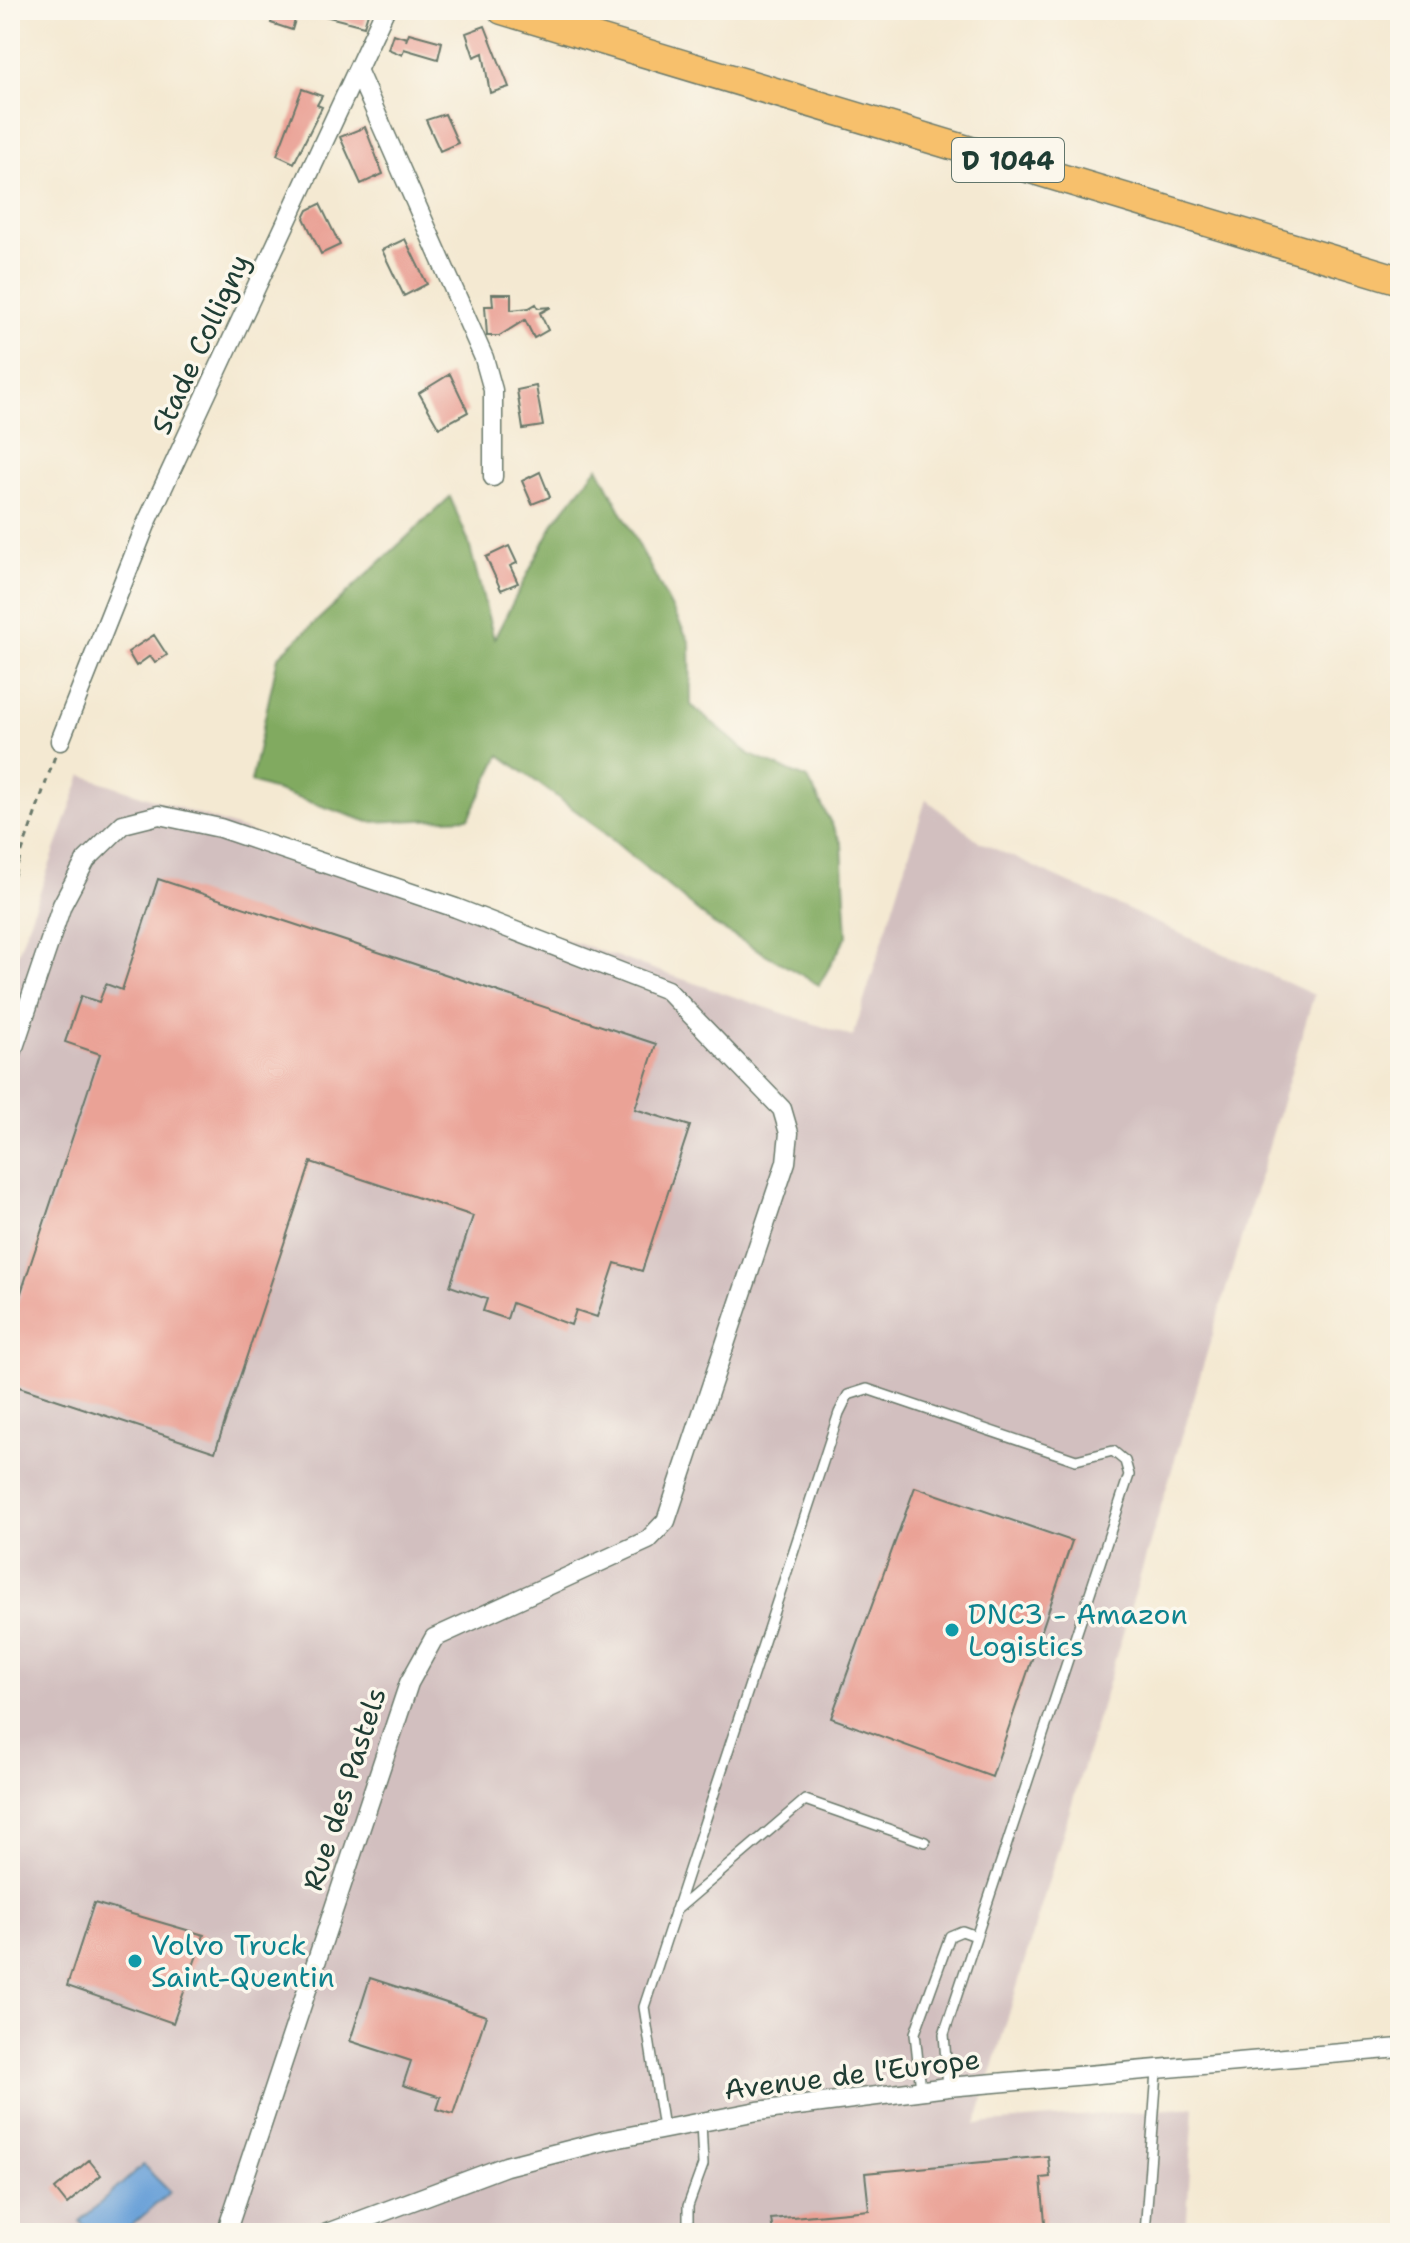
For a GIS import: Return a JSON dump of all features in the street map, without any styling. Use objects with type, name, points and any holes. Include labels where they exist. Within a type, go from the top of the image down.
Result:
[{"type":"main road","name":"D 1044","points":[[502,10],[615,41],[1400,280]]},
{"type":"street","name":"Stade Colligny","points":[[60,741],[97,641],[147,522],[385,10]]},
{"type":"street","points":[[358,72],[484,358],[493,390],[493,477]]},
{"type":"street","name":"Rue des Pastels","points":[[10,1059],[62,905],[86,860],[123,824],[159,815],[220,828],[456,908],[667,990],[782,1109],[789,1133],[786,1162],[666,1521],[648,1540],[434,1638],[409,1683],[226,2233]]},
{"type":"street","name":"Avenue de l'Europe","points":[[327,2233],[506,2166],[701,2121],[948,2087],[1157,2072],[1400,2048]]},
{"type":"lane","points":[[663,2128],[644,2007],[839,1413],[848,1395],[867,1389],[1076,1460],[1113,1451],[1125,1461],[1129,1475],[944,2034],[948,2087]]},
{"type":"lane","points":[[673,1914],[805,1800],[925,1842]]},
{"type":"lane","points":[[921,2090],[915,2033],[950,1936],[962,1931],[976,1936]]},
{"type":"lane","points":[[1145,2233],[1157,2072]]},
{"type":"lane","points":[[688,2233],[688,2206],[703,2165],[701,2121]]},
{"type":"path","points":[[10,887],[60,741]]},
{"type":"shaded area","points":[[82,775],[853,1037],[926,799],[980,842],[1314,995],[976,2124],[1194,2107],[1186,2233],[10,2233],[10,975]]},
{"type":"green space","points":[[598,467],[690,643],[691,705],[750,755],[808,779],[842,844],[847,936],[819,985],[713,924],[591,822],[500,755],[469,818],[369,822],[251,782],[278,657],[450,497],[468,540],[494,639],[555,521]]},
{"type":"water","points":[[143,2165],[170,2192],[123,2233],[90,2233],[80,2221]]},
{"type":"building","points":[[274,10],[298,10],[292,30],[271,23]]},
{"type":"building","points":[[322,10],[369,10],[364,26],[321,15]]},
{"type":"building","points":[[485,26],[509,87],[490,93],[483,53],[474,57],[466,33]]},
{"type":"building","points":[[409,33],[442,42],[438,59],[404,49],[402,55],[388,49],[393,34],[407,38],[406,41]]},
{"type":"building","points":[[302,89],[322,96],[317,105],[322,107],[294,163],[277,155]]},
{"type":"building","points":[[445,114],[458,143],[440,151],[426,120]]},
{"type":"building","points":[[365,127],[383,174],[361,184],[340,137]]},
{"type":"building","points":[[320,204],[340,245],[321,254],[304,218],[308,210]]},
{"type":"building","points":[[405,239],[427,284],[404,296],[382,250]]},
{"type":"building","points":[[492,294],[511,294],[511,310],[536,304],[538,308],[551,307],[540,313],[548,330],[534,338],[525,320],[499,336],[487,336],[485,306],[493,306]]},
{"type":"building","points":[[450,374],[468,412],[439,428],[419,393]]},
{"type":"building","points":[[536,386],[543,426],[523,429],[517,390]]},
{"type":"building","points":[[540,472],[550,497],[532,504],[522,481]]},
{"type":"building","points":[[509,546],[517,563],[510,566],[518,583],[501,590],[486,557]]},
{"type":"building","points":[[154,635],[167,655],[155,663],[150,656],[136,666],[128,652]]},
{"type":"building","points":[[158,879],[656,1044],[635,1109],[690,1126],[642,1271],[615,1263],[597,1317],[576,1310],[571,1325],[512,1303],[507,1319],[483,1311],[487,1299],[450,1286],[473,1216],[311,1162],[215,1452],[10,1384],[10,1326],[100,1054],[65,1042],[81,996],[99,1002],[106,984],[122,990]]},
{"type":"building","name":"DNC3 - Amazon Logistics","points":[[915,1487],[1072,1541],[992,1777],[831,1718]]},
{"type":"building","name":"Volvo Truck Saint-Quentin","points":[[94,1903],[204,1935],[173,2023],[67,1986]]},
{"type":"building","points":[[370,1978],[486,2016],[453,2114],[437,2109],[441,2097],[403,2085],[411,2061],[350,2041]]},
{"type":"building","points":[[1048,2156],[1050,2177],[1041,2178],[1046,2233],[773,2233],[771,2219],[869,2210],[865,2173]]},
{"type":"building","points":[[89,2160],[101,2175],[67,2204],[55,2189]]},
{"type":"place","name":"DNC3 - Amazon Logistics","points":[[952,1630]]},
{"type":"place","name":"Volvo Truck Saint-Quentin","points":[[135,1961]]}]
